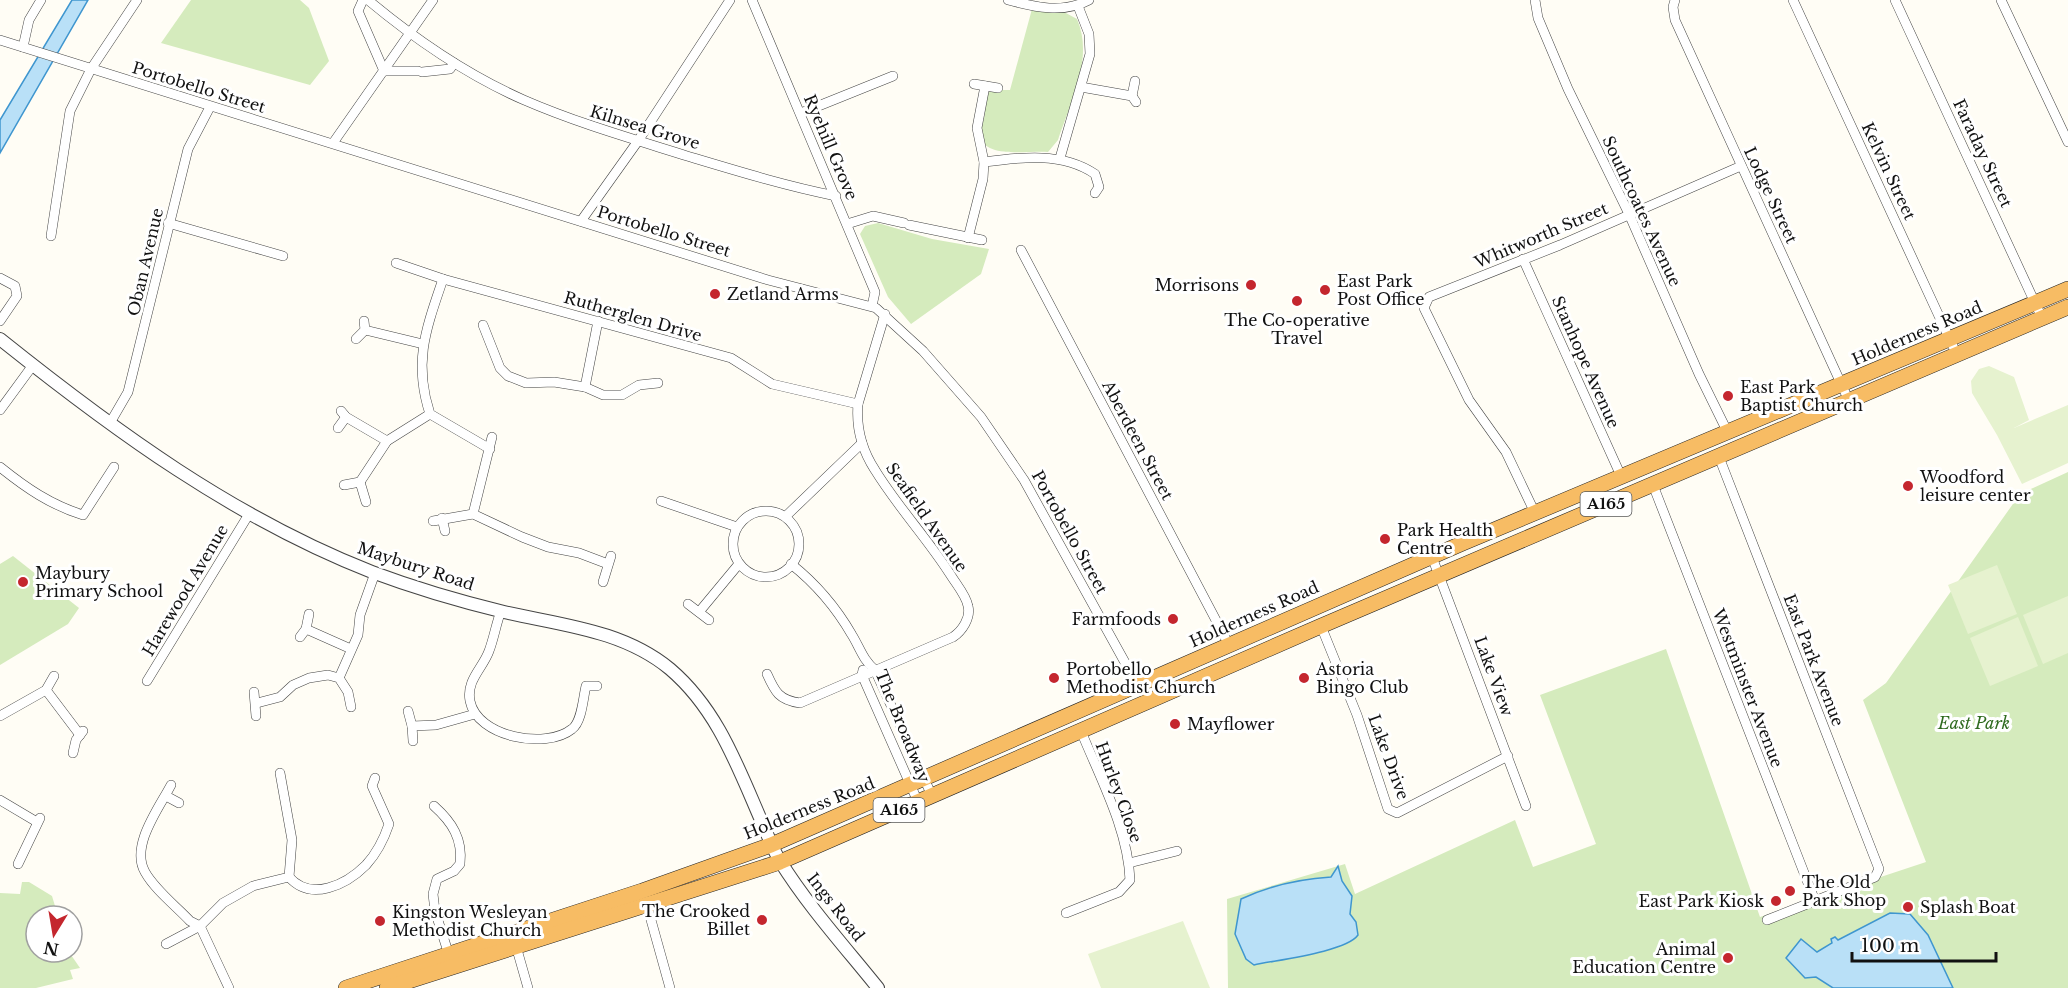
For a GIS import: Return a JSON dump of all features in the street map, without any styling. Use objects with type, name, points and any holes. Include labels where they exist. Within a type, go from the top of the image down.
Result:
[{"type":"highway","name":"Holderness Road","points":[[346,988],[386,984],[516,946],[645,897],[918,782],[1228,645],[1621,476],[2068,289]]},
{"type":"highway","name":"Holderness Road","points":[[386,984],[449,955],[645,897],[780,862],[1321,626],[1719,458],[2068,307]]},
{"type":"street","points":[[23,47],[29,20],[41,0]]},
{"type":"street","points":[[51,236],[70,111],[91,69],[137,0]]},
{"type":"street","points":[[363,0],[358,12],[384,71]]},
{"type":"street","name":"Kilnsea Grove","points":[[368,0],[409,34],[454,63],[523,100],[638,141],[794,188],[836,196]]},
{"type":"street","points":[[333,143],[434,0]]},
{"type":"street","points":[[581,221],[638,141],[730,0]]},
{"type":"street","name":"Ryehill Grove","points":[[752,0],[875,292],[872,306]]},
{"type":"street","points":[[1005,3],[1042,8],[1078,6],[1089,0]]},
{"type":"street","name":"Southcoates Avenue","points":[[1535,0],[1538,18],[1568,89],[1629,214],[1699,374],[1728,433]]},
{"type":"street","name":"Lodge Street","points":[[1676,0],[1673,7],[1675,20],[1849,401]]},
{"type":"street","name":"Kelvin Street","points":[[1793,0],[1957,355]]},
{"type":"street","name":"Faraday Street","points":[[1895,0],[2042,318]]},
{"type":"street","points":[[2001,0],[2068,142]]},
{"type":"street","points":[[1060,158],[1090,54],[1089,34],[1078,6]]},
{"type":"street","name":"Portobello Street","points":[[0,40],[768,280],[872,306],[885,314],[981,417],[1024,480],[1138,686]]},
{"type":"street","points":[[384,71],[443,72],[450,69],[454,63]]},
{"type":"street","points":[[801,113],[893,76]]},
{"type":"street","points":[[1081,87],[1134,99],[1135,81]]},
{"type":"street","points":[[974,84],[998,88]]},
{"type":"street","points":[[968,238],[980,197],[984,162],[977,128],[985,86]]},
{"type":"street","name":"Oban Avenue","points":[[110,423],[128,392],[188,150],[210,107]]},
{"type":"street","points":[[984,162],[1060,158],[1086,168],[1102,179],[1095,193]]},
{"type":"street","name":"Whitworth Street","points":[[1535,513],[1506,452],[1469,400],[1424,308],[1429,297],[1741,166]]},
{"type":"street","points":[[847,224],[873,216],[982,240]]},
{"type":"street","points":[[168,224],[284,256]]},
{"type":"street","name":"Aberdeen Street","points":[[1022,250],[1228,645]]},
{"type":"street","name":"Stanhope Avenue","points":[[1522,259],[1621,476]]},
{"type":"street","name":"Rutherglen Drive","points":[[396,262],[443,279],[731,358],[772,384],[858,404]]},
{"type":"street","points":[[0,278],[15,286],[17,296],[0,321]]},
{"type":"street","points":[[443,279],[423,344],[421,388],[430,414],[490,449]]},
{"type":"street","name":"Seafield Avenue","points":[[767,674],[769,687],[776,695],[787,701],[800,703],[959,633],[966,622],[969,607],[934,549],[874,469],[862,443],[857,418],[858,404],[885,314]]},
{"type":"street","points":[[585,387],[598,321]]},
{"type":"street","points":[[483,325],[500,368],[508,376],[526,383],[554,382],[585,387],[603,395],[622,395],[639,385],[658,383]]},
{"type":"street","points":[[356,339],[364,326],[423,344]]},
{"type":"street","name":"Maybury Road","points":[[0,339],[110,423],[178,471],[249,514],[306,544],[375,573],[501,611],[620,639],[647,652],[671,670],[694,694],[717,726],[733,753],[771,845]]},
{"type":"street","points":[[0,410],[33,365]]},
{"type":"street","points":[[338,428],[344,414],[387,441]]},
{"type":"street","points":[[344,484],[360,482],[387,441],[430,414]]},
{"type":"street","points":[[473,514],[492,437]]},
{"type":"street","points":[[786,516],[862,443]]},
{"type":"street","name":"East Park Avenue","points":[[1719,458],[1879,868],[1878,874],[1815,902]]},
{"type":"street","points":[[0,467],[26,488],[62,508],[83,515],[114,466]]},
{"type":"street","points":[[360,482],[366,502]]},
{"type":"street","name":"Westminster Avenue","points":[[1653,485],[1815,902]]},
{"type":"street","points":[[661,501],[737,527]]},
{"type":"street","points":[[763,511],[786,516],[796,527],[799,540],[798,553],[781,573],[767,577],[752,573],[738,565],[732,553],[737,527],[749,516],[763,511]]},
{"type":"street","name":"Harewood Avenue","points":[[147,681],[249,514]]},
{"type":"street","points":[[445,531],[437,520],[473,514],[549,547],[609,560],[603,582]]},
{"type":"street","name":"Lake View","points":[[1432,557],[1526,806]]},
{"type":"street","name":"The Broadway","points":[[791,564],[825,597],[852,635],[865,661],[875,670],[925,799]]},
{"type":"street","points":[[699,612],[738,565]]},
{"type":"street","points":[[339,678],[358,635],[360,615],[375,573]]},
{"type":"street","points":[[688,604],[709,620]]},
{"type":"street","points":[[501,611],[488,653],[473,676],[470,700],[476,714],[507,735],[529,739],[556,736],[572,730],[577,724],[585,686],[597,686]]},
{"type":"street","points":[[309,614],[303,633],[351,649]]},
{"type":"street","name":"Lake Drive","points":[[1321,626],[1358,715],[1388,809],[1397,813],[1508,756]]},
{"type":"street","name":"The Broadway","points":[[865,661],[862,675],[925,799]]},
{"type":"street","points":[[257,703],[280,697],[293,685],[309,678],[328,675],[339,678],[352,701]]},
{"type":"street","points":[[0,716],[46,690],[54,676]]},
{"type":"street","points":[[46,690],[81,733],[74,753]]},
{"type":"street","points":[[254,692],[257,703],[256,716]]},
{"type":"street","points":[[408,711],[412,726],[412,741]]},
{"type":"street","points":[[412,726],[435,725],[476,714]]},
{"type":"street","name":"Hurley Close","points":[[1066,913],[1119,892],[1130,880],[1129,862],[1108,798],[1081,731]]},
{"type":"street","points":[[280,773],[292,840],[289,878],[297,887],[316,891],[341,883],[366,865],[382,843],[389,824],[372,786],[375,778]]},
{"type":"street","points":[[171,785],[143,840],[140,856],[145,872],[190,921],[200,926],[229,988]]},
{"type":"street","points":[[166,796],[179,803]]},
{"type":"street","points":[[273,799],[285,797]]},
{"type":"street","points":[[0,800],[38,820],[18,864]]},
{"type":"street","points":[[433,805],[454,827],[460,846],[460,864],[454,871],[436,879],[433,894],[449,955]]},
{"type":"street","name":"Ings Road","points":[[771,845],[780,862],[878,988]]},
{"type":"street","name":"Hurley Close","points":[[1129,862],[1177,851]]},
{"type":"street","points":[[166,944],[200,926],[223,903],[253,886],[289,878]]},
{"type":"street","points":[[645,897],[670,988]]},
{"type":"street","points":[[1767,920],[1815,902]]},
{"type":"street","points":[[516,946],[528,988]]},
{"type":"green space","points":[[191,0],[300,0],[309,8],[329,61],[310,85],[161,43]]},
{"type":"green space","points":[[1032,9],[1064,12],[1077,19],[1082,34],[1083,49],[1079,79],[1058,140],[1048,152],[997,150],[988,147],[983,141],[981,133],[985,112],[983,105],[990,90],[1010,90]]},
{"type":"green space","points":[[878,223],[932,239],[989,249],[981,274],[911,324],[888,297],[860,234],[865,226]]},
{"type":"green space","points":[[1989,366],[2014,377],[2029,420],[2014,428],[2068,405],[2068,463],[2022,484],[1972,393],[1971,381],[1979,369]]},
{"type":"green space","name":"East Park","points":[[2068,472],[2068,988],[1228,988],[1227,899],[1345,864],[1355,894],[1515,820],[1533,867],[1596,844],[1540,695],[1666,649],[1760,917],[1926,862],[1863,700],[1886,683],[2020,494]]},
{"type":"green space","name":"Maybury Primary School","points":[[13,556],[79,608],[68,624],[0,665],[0,564]]},
{"type":"green space","points":[[1997,565],[2017,614],[1968,634],[1948,585]]},
{"type":"green space","points":[[2068,596],[2068,653],[2043,664],[2023,615]]},
{"type":"green space","points":[[2018,617],[2038,666],[1990,686],[1970,638]]},
{"type":"green space","points":[[22,882],[29,882],[52,896],[54,904],[24,904],[24,964],[77,964],[80,968],[70,970],[73,979],[36,988],[0,988],[0,893],[20,894]]},
{"type":"green space","points":[[1183,921],[1210,988],[1101,988],[1088,954]]},
{"type":"water","points":[[72,0],[88,0],[0,153],[0,120]]},
{"type":"water","points":[[1338,866],[1342,881],[1352,896],[1350,914],[1356,922],[1358,935],[1351,941],[1326,951],[1254,965],[1246,959],[1235,934],[1241,899],[1285,884],[1331,877]]},
{"type":"water","points":[[1890,913],[1910,914],[1928,935],[1953,988],[1833,988],[1816,977],[1805,978],[1786,958],[1801,939],[1817,952],[1832,943],[1831,939],[1835,937],[1838,940]]},
{"type":"place","name":"Morrisons","points":[[1251,285]]},
{"type":"place","name":"East Park Post Office","points":[[1325,290]]},
{"type":"place","name":"Zetland Arms","points":[[715,294]]},
{"type":"place","name":"The Co-operative Travel","points":[[1297,301]]},
{"type":"place","name":"East Park Baptist Church","points":[[1728,396]]},
{"type":"place","name":"Woodford leisure center","points":[[1908,486]]},
{"type":"place","name":"Park Health Centre","points":[[1385,539]]},
{"type":"place","name":"Maybury Primary School","points":[[23,582]]},
{"type":"place","name":"Farmfoods","points":[[1173,619]]},
{"type":"place","name":"Portobello Methodist Church","points":[[1054,678]]},
{"type":"place","name":"Astoria Bingo Club","points":[[1304,678]]},
{"type":"place","name":"Mayflower","points":[[1175,724]]},
{"type":"place","name":"The Old Park Shop","points":[[1790,891]]},
{"type":"place","name":"East Park Kiosk","points":[[1776,901]]},
{"type":"place","name":"Splash Boat","points":[[1908,907]]},
{"type":"place","name":"The Crooked Billet","points":[[762,920]]},
{"type":"place","name":"Kingston Wesleyan Methodist Church","points":[[380,921]]},
{"type":"place","name":"Animal Education Centre","points":[[1728,958]]}]
